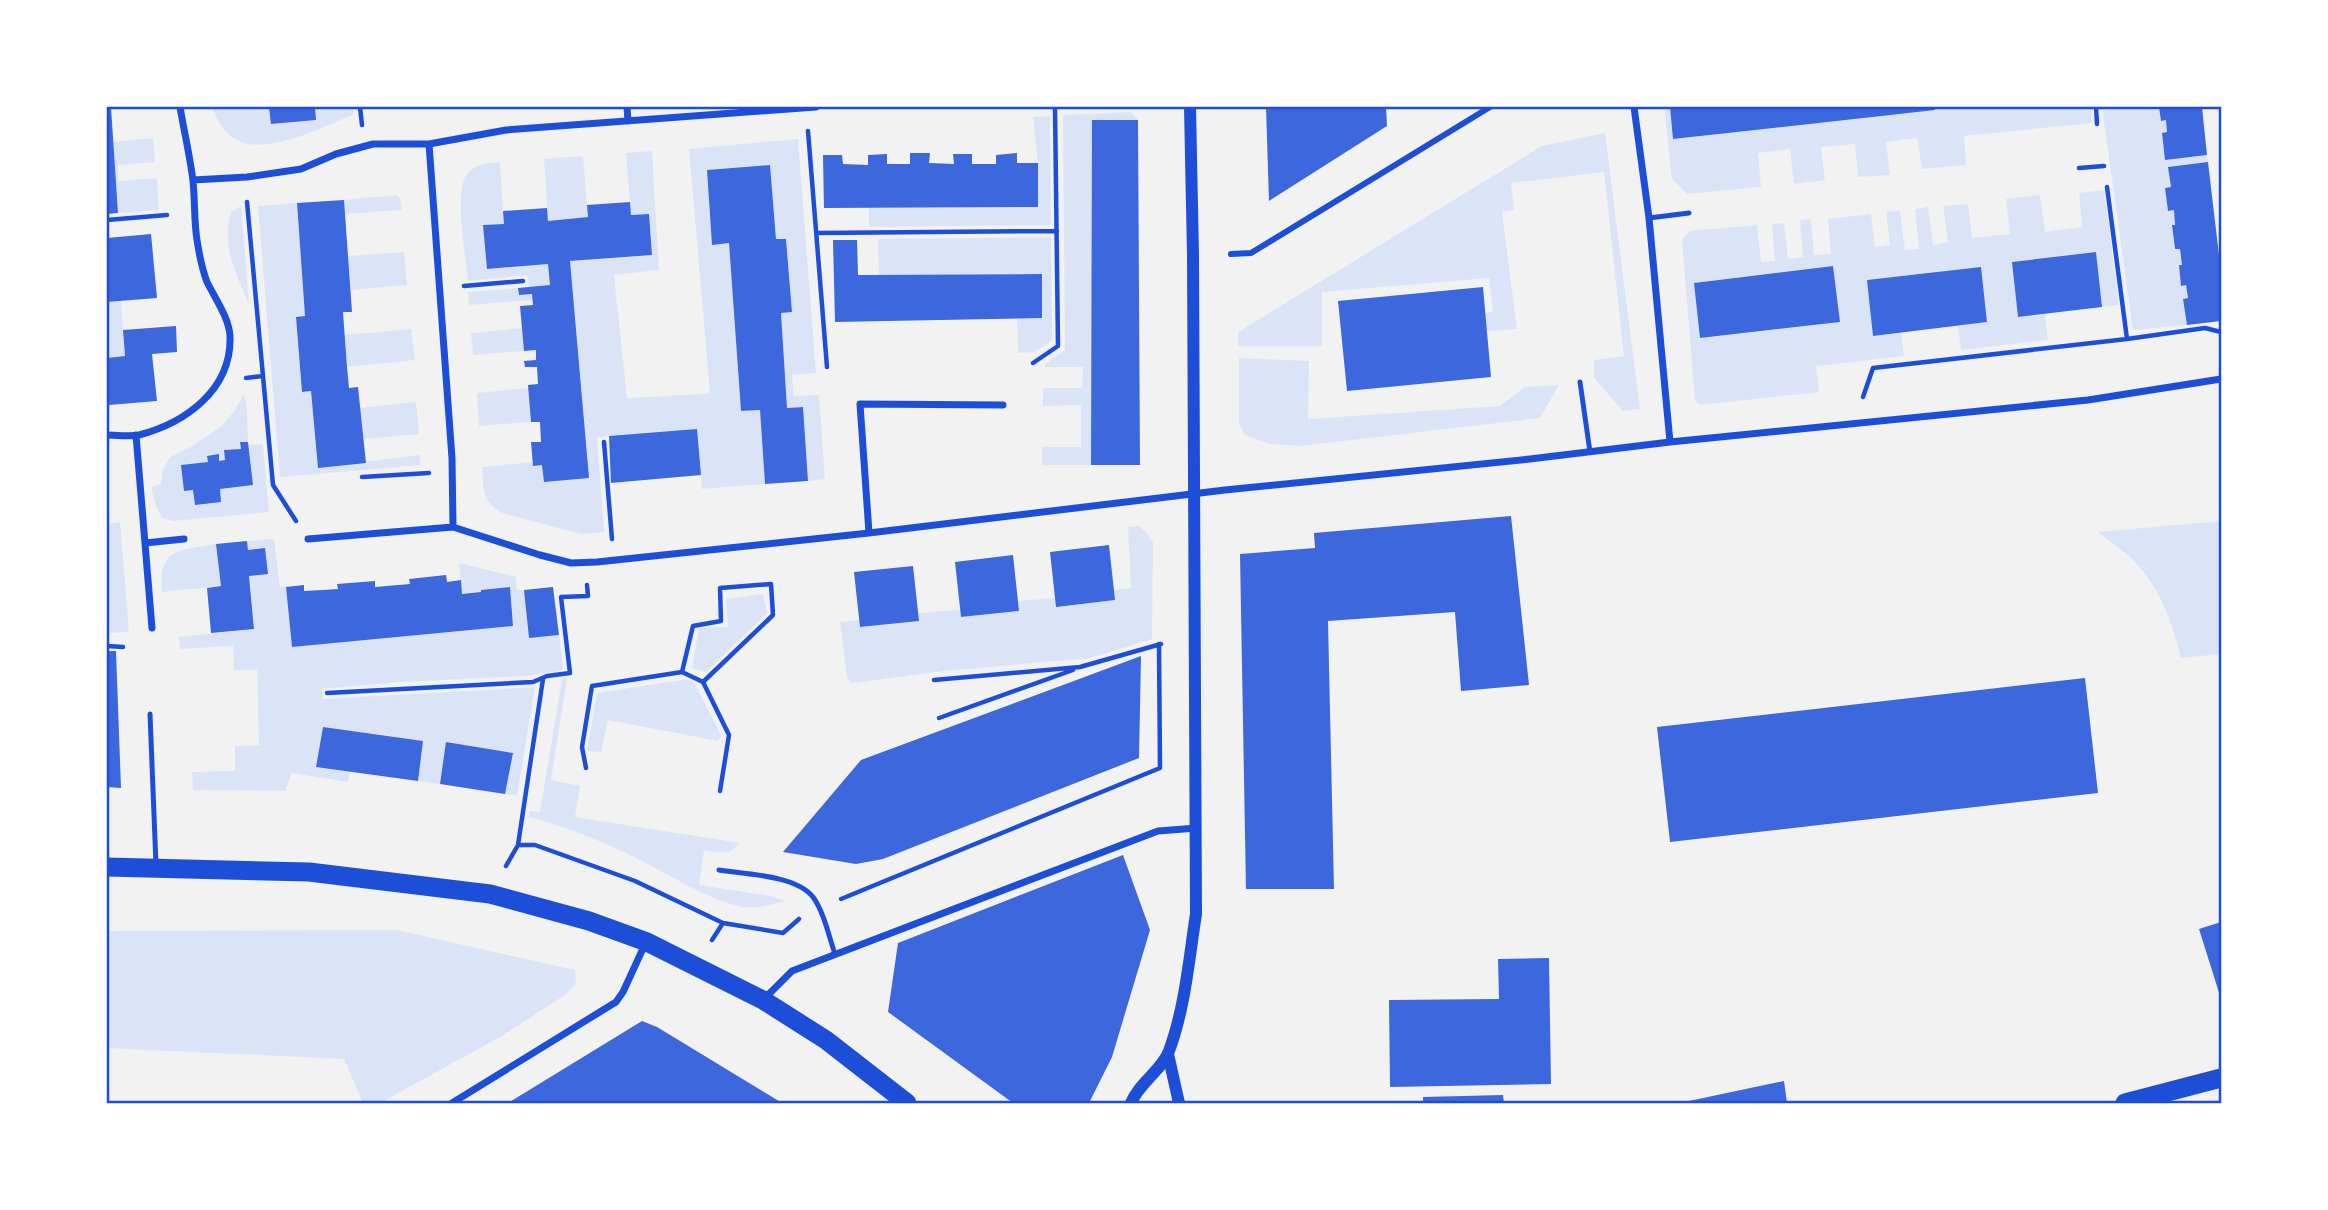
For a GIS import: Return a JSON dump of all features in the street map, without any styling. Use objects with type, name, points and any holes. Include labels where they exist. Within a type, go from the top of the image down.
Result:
[{"type":"highway","points":[[107,867],[309,872],[490,894],[589,921],[646,942],[763,1000],[826,1040],[907,1103]]},
{"type":"highway","points":[[2125,1103],[2221,1078]]},
{"type":"street","points":[[107,435],[136,435],[180,420],[196,408],[217,382],[228,355],[230,335],[206,278],[197,241],[193,180],[180,107]]},
{"type":"street","points":[[627,107],[628,121]]},
{"type":"street","points":[[193,180],[247,177],[301,169],[336,154],[373,144],[429,144],[506,130],[816,107]]},
{"type":"street","points":[[1131,1103],[1135,1093],[1168,1054],[1181,1006],[1196,914],[1190,107]]},
{"type":"street","points":[[1231,254],[1251,253],[1490,107]]},
{"type":"street","points":[[1634,107],[1649,218],[1670,442]]},
{"type":"street","points":[[429,144],[452,458],[453,527]]},
{"type":"street","points":[[308,539],[453,527],[571,563],[869,533],[1193,494],[1670,442],[2088,400],[2221,379]]},
{"type":"street","points":[[869,533],[860,404],[1003,405]]},
{"type":"street","points":[[136,435],[152,628]]},
{"type":"street","points":[[145,543],[184,539]]},
{"type":"street","points":[[763,1000],[792,971],[1158,831],[1196,828]]},
{"type":"street","points":[[452,1103],[616,1002],[646,942]]},
{"type":"street","points":[[1168,1054],[1179,1103]]},
{"type":"lane","points":[[1649,218],[1689,213]]},
{"type":"lane","points":[[1580,382],[1590,452]]},
{"type":"lane","points":[[150,714],[156,869]]},
{"type":"lane","points":[[719,870],[774,878],[812,895],[835,954]]},
{"type":"path","points":[[360,107],[362,125]]},
{"type":"path","points":[[2096,107],[2097,124]]},
{"type":"path","points":[[1033,363],[1058,346],[1055,108]]},
{"type":"path","points":[[808,127],[827,367]]},
{"type":"path","points":[[2079,168],[2104,166]]},
{"type":"path","points":[[2107,187],[2127,339]]},
{"type":"path","points":[[247,200],[273,485],[308,539]]},
{"type":"path","points":[[107,220],[167,215]]},
{"type":"path","points":[[817,233],[1057,231]]},
{"type":"path","points":[[460,286],[523,281]]},
{"type":"path","points":[[1863,397],[1872,368],[2205,328],[2221,332]]},
{"type":"path","points":[[244,378],[263,376]]},
{"type":"path","points":[[604,442],[612,540]]},
{"type":"path","points":[[362,477],[430,473]]},
{"type":"path","points":[[327,693],[533,682],[547,676],[570,673],[561,597],[589,596],[587,584]]},
{"type":"path","points":[[682,672],[693,626],[721,621],[720,588],[771,584],[773,615],[703,682]]},
{"type":"path","points":[[840,900],[1160,768],[1160,644],[1080,667],[939,718]]},
{"type":"path","points":[[107,646],[123,647]]},
{"type":"path","points":[[934,680],[1080,667]]},
{"type":"path","points":[[586,768],[582,747],[592,686],[682,672],[703,682],[729,735],[720,791]]},
{"type":"path","points":[[543,679],[517,845],[534,845],[635,881],[723,923],[783,933],[803,915]]},
{"type":"shaded area","points":[[269,107],[272,124],[316,120],[315,107],[353,107],[354,114],[313,132],[281,142],[251,144],[239,141],[222,127],[212,108]]},
{"type":"shaded area","points":[[1664,107],[1670,107],[1674,139],[1935,109],[1934,107],[2091,107],[2092,123],[1964,136],[1966,165],[1922,169],[1917,138],[1886,142],[1890,175],[1858,177],[1855,144],[1821,147],[1825,180],[1794,184],[1790,149],[1758,153],[1761,187],[1687,194],[1672,179]]},
{"type":"shaded area","points":[[2102,107],[2159,107],[2161,121],[2166,120],[2167,132],[2162,133],[2165,159],[2207,155],[2208,162],[2168,167],[2171,187],[2165,188],[2168,210],[2174,210],[2174,249],[2180,249],[2181,285],[2186,285],[2188,298],[2183,299],[2187,325],[2133,330]]},
{"type":"shaded area","points":[[1131,112],[1138,120],[1093,120],[1091,465],[1042,465],[1042,447],[1081,447],[1081,405],[1043,406],[1043,388],[1082,388],[1083,367],[1045,367],[1045,364],[1065,350],[1063,115]]},
{"type":"shaded area","points":[[1050,116],[1051,225],[869,227],[869,208],[1038,206],[1038,163],[1033,117]]},
{"type":"shaded area","points":[[1605,133],[1640,409],[1623,411],[1594,378],[1594,360],[1624,356],[1604,172],[1511,183],[1514,210],[1502,212],[1517,329],[1487,331],[1485,313],[1493,312],[1489,278],[1322,292],[1322,346],[1238,346],[1238,332],[1542,146]]},
{"type":"shaded area","points":[[153,138],[155,162],[118,165],[118,181],[157,178],[159,210],[118,213],[113,142]]},
{"type":"shaded area","points":[[798,139],[816,373],[792,375],[794,396],[819,395],[825,479],[808,481],[803,407],[787,408],[781,313],[792,312],[786,239],[776,239],[770,166],[707,170],[712,244],[729,243],[741,411],[760,410],[765,484],[702,489],[701,475],[609,436],[597,438],[604,532],[581,534],[502,513],[495,508],[485,493],[482,467],[533,462],[582,401],[571,283],[529,287],[528,275],[468,281],[461,197],[469,172],[481,165],[500,162],[504,224],[483,226],[487,269],[652,255],[649,214],[631,215],[626,153],[652,151],[659,270],[614,275],[627,398],[704,394],[710,393],[689,149]]},
{"type":"shaded area","points":[[583,156],[588,217],[548,221],[544,159]]},
{"type":"shaded area","points":[[2104,190],[2119,305],[2102,307],[2095,252],[2012,262],[2018,317],[2045,314],[2048,340],[1961,350],[1958,326],[1987,322],[1981,268],[1868,280],[1874,336],[1901,333],[1904,356],[1816,366],[1819,392],[1701,405],[1695,401],[1682,240],[1690,231],[1757,225],[1761,262],[1775,261],[1772,224],[1784,223],[1788,259],[1803,257],[1800,220],[1811,219],[1814,255],[1831,254],[1828,219],[1871,214],[1875,247],[1890,245],[1886,212],[1900,211],[1905,250],[1919,249],[1915,209],[1928,207],[1933,245],[1948,242],[1943,206],[1968,204],[1972,238],[2010,234],[2006,199],[2040,195],[2045,232],[2082,227],[2079,193]],"holes":[[[1833,266],[1840,322],[1701,338],[1695,283]]]},
{"type":"shaded area","points":[[396,195],[400,198],[402,210],[345,214],[344,200]]},
{"type":"shaded area","points":[[297,203],[305,316],[296,317],[302,392],[311,391],[318,467],[420,455],[420,465],[280,477],[258,206]]},
{"type":"shaded area","points":[[241,206],[249,304],[231,259],[228,236],[231,212]]},
{"type":"shaded area","points":[[1051,237],[1052,341],[1034,352],[1018,353],[1017,318],[1042,317],[1042,274],[879,275],[878,239]]},
{"type":"shaded area","points":[[404,252],[407,285],[351,290],[348,256]]},
{"type":"shaded area","points":[[518,288],[519,295],[532,294],[532,300],[469,305],[468,292]]},
{"type":"shaded area","points":[[107,295],[108,302],[121,301],[125,356],[107,358]]},
{"type":"shaded area","points":[[522,328],[524,351],[473,355],[471,333]]},
{"type":"shaded area","points":[[411,329],[415,360],[347,367],[345,335]]},
{"type":"shaded area","points":[[1239,358],[1309,361],[1308,419],[1500,406],[1525,387],[1559,385],[1540,418],[1300,446],[1269,444],[1245,435],[1239,423]]},
{"type":"shaded area","points":[[529,388],[531,422],[479,426],[477,393]]},
{"type":"shaded area","points":[[244,394],[248,442],[240,443],[241,449],[224,451],[225,460],[219,461],[219,455],[208,456],[208,462],[182,465],[184,490],[193,490],[195,505],[220,489],[253,485],[249,445],[263,444],[269,512],[173,521],[162,518],[151,487],[161,484],[163,469],[170,457],[222,426]]},
{"type":"shaded area","points":[[416,402],[419,434],[364,439],[360,408]]},
{"type":"shaded area","points":[[2221,521],[2221,654],[2181,658],[2169,618],[2151,582],[2129,556],[2098,532]]},
{"type":"shaded area","points":[[120,522],[129,632],[107,633],[107,524]]},
{"type":"shaded area","points":[[1138,526],[1153,542],[1152,639],[1090,658],[944,671],[852,683],[847,678],[840,622],[860,620],[861,627],[918,621],[918,613],[960,610],[961,617],[1019,611],[1018,601],[1055,598],[1057,606],[1115,600],[1114,590],[1131,588],[1128,527]]},
{"type":"shaded area","points":[[274,539],[280,587],[286,587],[292,647],[513,626],[510,587],[462,594],[459,563],[516,577],[517,590],[524,590],[529,638],[559,635],[563,670],[526,676],[322,689],[323,699],[535,687],[517,795],[505,794],[512,753],[447,742],[440,784],[418,781],[423,741],[323,727],[316,766],[350,772],[348,782],[292,773],[285,791],[193,790],[192,772],[235,771],[235,746],[259,745],[257,670],[234,670],[233,646],[180,649],[179,637],[254,629],[247,541]]},
{"type":"shaded area","points":[[216,544],[221,586],[162,592],[161,578],[167,559],[182,550]]},
{"type":"shaded area","points":[[763,594],[767,613],[706,672],[692,668],[699,628],[728,627],[726,599]]},
{"type":"shaded area","points":[[567,678],[551,780],[580,786],[575,817],[740,843],[728,851],[704,850],[699,885],[771,896],[785,901],[750,907],[724,902],[605,844],[529,817],[530,811],[540,812],[562,679]]},
{"type":"shaded area","points":[[689,679],[695,684],[721,735],[718,741],[608,720],[601,752],[587,751],[597,693]]},
{"type":"shaded area","points":[[397,930],[575,970],[576,984],[565,995],[500,1037],[380,1103],[363,1103],[344,1059],[107,1048],[107,931]]},
{"type":"building","points":[[107,107],[111,107],[118,213],[107,214]]},
{"type":"building","points":[[269,107],[315,107],[316,120],[271,124]]},
{"type":"building","points":[[1266,107],[1386,107],[1387,126],[1269,201]]},
{"type":"building","points":[[1670,107],[1934,107],[1935,110],[1673,139]]},
{"type":"building","points":[[2159,107],[2202,107],[2207,155],[2165,160],[2162,133],[2167,132],[2166,120],[2161,121]]},
{"type":"building","points":[[1092,120],[1138,120],[1140,465],[1091,465]]},
{"type":"building","points":[[910,153],[930,153],[929,163],[954,164],[953,154],[972,154],[972,164],[996,164],[996,155],[1017,153],[1017,163],[1038,163],[1038,207],[824,208],[823,155],[842,155],[843,164],[868,165],[868,155],[887,154],[887,164],[910,164]]},
{"type":"building","points":[[2208,162],[2221,272],[2221,321],[2187,325],[2183,299],[2188,298],[2186,285],[2181,286],[2180,249],[2175,249],[2172,225],[2175,225],[2174,210],[2168,211],[2165,188],[2171,187],[2168,167]]},
{"type":"building","points":[[770,165],[776,239],[786,239],[792,312],[781,313],[787,408],[803,407],[808,481],[765,484],[760,410],[741,411],[729,243],[712,245],[707,170]]},
{"type":"building","points":[[344,200],[352,312],[343,312],[347,367],[349,388],[358,387],[366,463],[318,468],[311,391],[302,392],[296,317],[305,316],[297,203]]},
{"type":"building","points":[[630,202],[631,215],[649,214],[652,255],[570,261],[589,478],[544,482],[542,465],[533,466],[531,442],[541,442],[540,422],[531,422],[528,385],[538,384],[537,367],[525,367],[524,361],[536,360],[536,350],[524,351],[520,306],[533,305],[532,294],[519,295],[518,288],[550,285],[548,264],[487,269],[483,225],[504,224],[503,211],[547,208],[548,221],[588,217],[587,205]]},
{"type":"building","points":[[151,234],[157,298],[107,302],[107,238]]},
{"type":"building","points":[[833,240],[857,240],[858,275],[1042,274],[1042,318],[835,322]]},
{"type":"building","points":[[2096,252],[2102,307],[2018,317],[2012,262]]},
{"type":"building","points":[[1833,266],[1840,322],[1700,338],[1694,283]]},
{"type":"building","points":[[1981,267],[1987,322],[1873,336],[1867,280]]},
{"type":"building","points":[[1483,287],[1491,377],[1347,391],[1338,301]]},
{"type":"building","points":[[176,326],[177,352],[152,354],[157,401],[109,405],[107,358],[125,356],[123,330]]},
{"type":"building","points":[[697,429],[701,475],[611,483],[609,436]]},
{"type":"building","points":[[240,442],[248,442],[253,485],[220,489],[221,502],[195,505],[193,490],[184,491],[181,465],[208,462],[207,456],[219,454],[219,461],[225,460],[224,450],[241,449]]},
{"type":"building","points":[[1511,516],[1529,685],[1461,691],[1455,612],[1328,621],[1334,889],[1246,889],[1240,554],[1315,548],[1314,533]]},
{"type":"building","points":[[247,541],[248,550],[265,548],[268,574],[249,576],[254,629],[211,633],[207,588],[221,586],[216,544]]},
{"type":"building","points":[[1109,545],[1115,600],[1056,607],[1050,552]]},
{"type":"building","points":[[1013,555],[1019,611],[961,617],[955,562]]},
{"type":"building","points":[[913,566],[919,621],[860,627],[854,572]]},
{"type":"building","points":[[446,575],[447,582],[461,580],[462,594],[510,587],[513,626],[292,647],[286,587],[304,585],[304,591],[338,589],[337,584],[375,581],[375,587],[410,584],[409,579]]},
{"type":"building","points":[[553,587],[559,635],[529,638],[524,590]]},
{"type":"building","points":[[107,651],[116,651],[121,788],[107,787]]},
{"type":"building","points":[[1141,656],[1139,758],[883,859],[856,864],[783,852],[861,760]]},
{"type":"building","points":[[2085,678],[2098,793],[1670,842],[1657,727]]},
{"type":"building","points":[[323,727],[423,741],[418,781],[316,767]]},
{"type":"building","points":[[446,742],[513,753],[505,794],[440,784]]},
{"type":"building","points":[[1123,855],[1150,930],[1112,1057],[1089,1103],[1013,1103],[888,1012],[898,943]]},
{"type":"building","points":[[2221,922],[2221,999],[2199,929]]},
{"type":"building","points":[[1549,958],[1551,1084],[1390,1087],[1389,1000],[1499,999],[1498,959]]},
{"type":"building","points":[[642,1021],[657,1027],[782,1103],[508,1103]]},
{"type":"building","points":[[1784,1081],[1787,1103],[1684,1103],[1684,1102]]},
{"type":"building","points":[[1503,1095],[1504,1103],[1423,1103],[1423,1097]]}]
